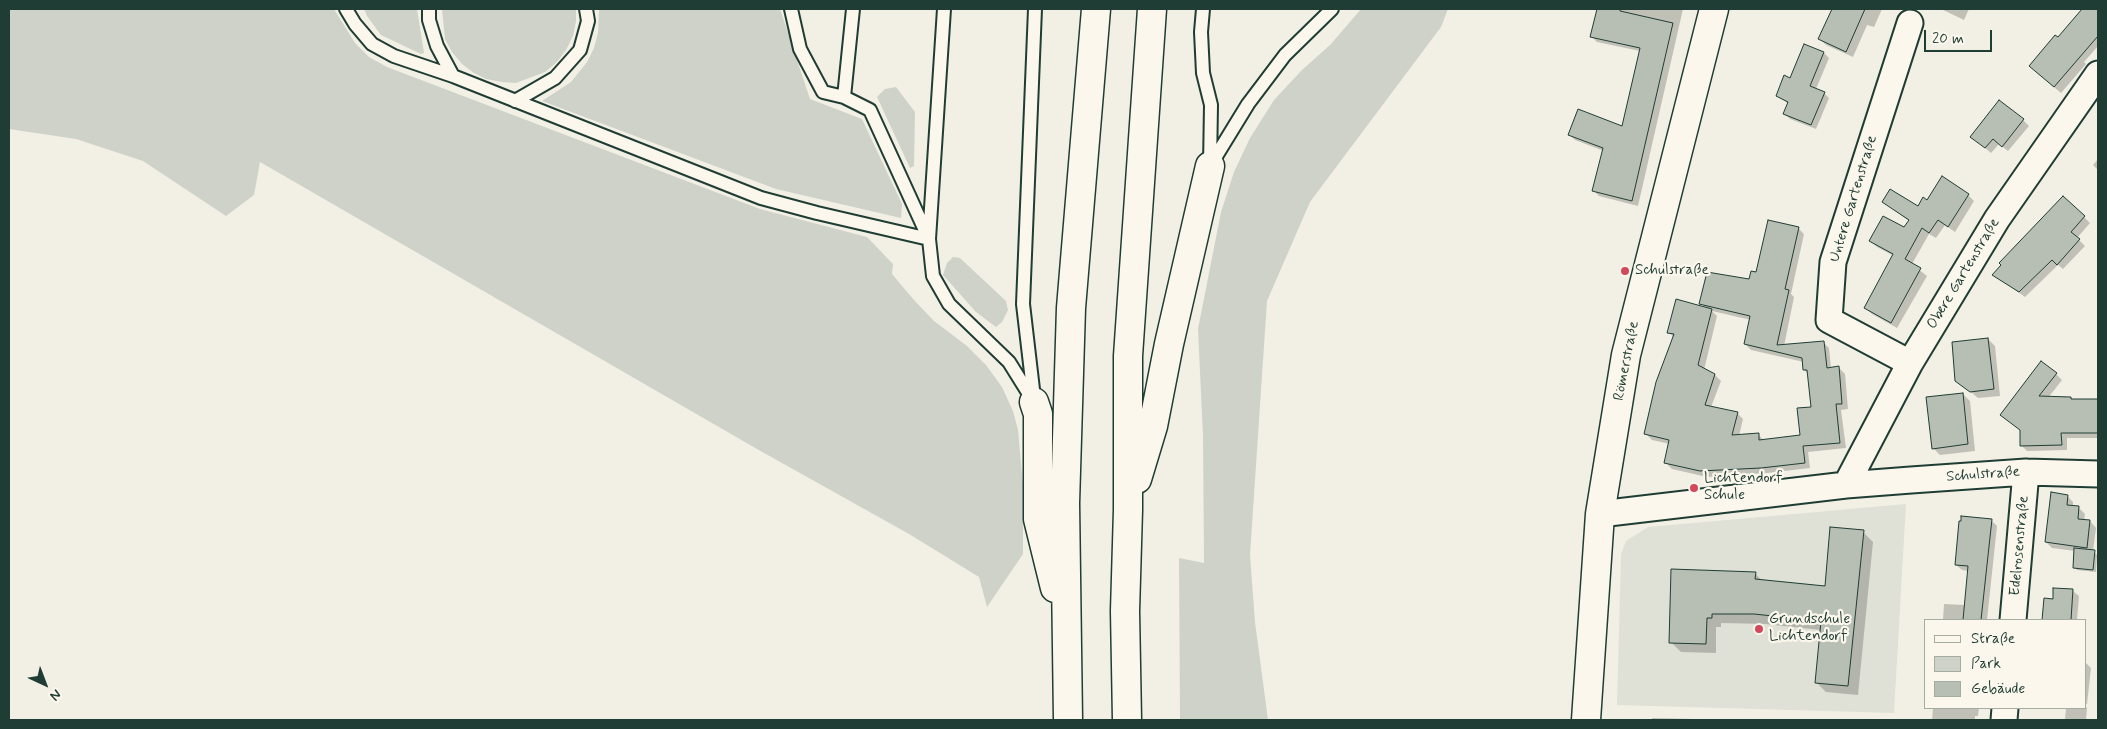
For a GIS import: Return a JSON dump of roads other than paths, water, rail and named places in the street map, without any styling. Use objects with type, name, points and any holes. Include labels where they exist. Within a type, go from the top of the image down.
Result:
[{"type":"main road","points":[[1068,720],[1066,503],[1071,308],[1096,9]]},
{"type":"main road","points":[[1127,720],[1125,611],[1128,510],[1128,356],[1152,9]]},
{"type":"main road","name":"Römerstraße","points":[[1586,720],[1600,514],[1631,330],[1714,9]]},
{"type":"main road","points":[[1128,510],[1153,426],[1169,344],[1210,166]]},
{"type":"main road","points":[[1034,402],[1038,414],[1038,519],[1066,633]]},
{"type":"street","name":"Untere Gartenstraße","points":[[1910,23],[1833,262],[1829,320],[1910,364]]},
{"type":"street","name":"Obere Gartenstraße","points":[[1846,485],[1910,364],[1997,219],[2098,74]]},
{"type":"street","name":"Schulstraße","points":[[1600,514],[1846,485],[2026,472],[2098,474]]},
{"type":"street","name":"Edelrosenstraße","points":[[2013,619],[2026,472]]},
{"type":"lane","points":[[346,9],[355,24],[372,44],[394,56],[453,76],[761,198],[929,239]]},
{"type":"lane","points":[[429,9],[429,20],[437,46],[453,76]]},
{"type":"lane","points":[[515,101],[555,78],[580,50],[588,21],[586,9]]},
{"type":"lane","points":[[791,9],[800,48],[823,92],[844,97],[870,110],[929,239]]},
{"type":"lane","points":[[844,97],[853,9]]},
{"type":"lane","points":[[944,9],[929,239],[933,276],[949,304],[1009,362],[1034,402]]},
{"type":"lane","points":[[1034,402],[1022,304],[1035,9]]},
{"type":"lane","points":[[1203,9],[1201,32],[1202,73],[1211,105],[1210,166]]},
{"type":"lane","points":[[1210,166],[1248,104],[1285,55],[1332,9]]},
{"type":"place","name":"Schulstraße","points":[[1625,271]]},
{"type":"place","name":"Lichtendorf Schule","points":[[1694,488]]},
{"type":"place","name":"Grundschule Lichtendorf","points":[[1759,629]]}]
